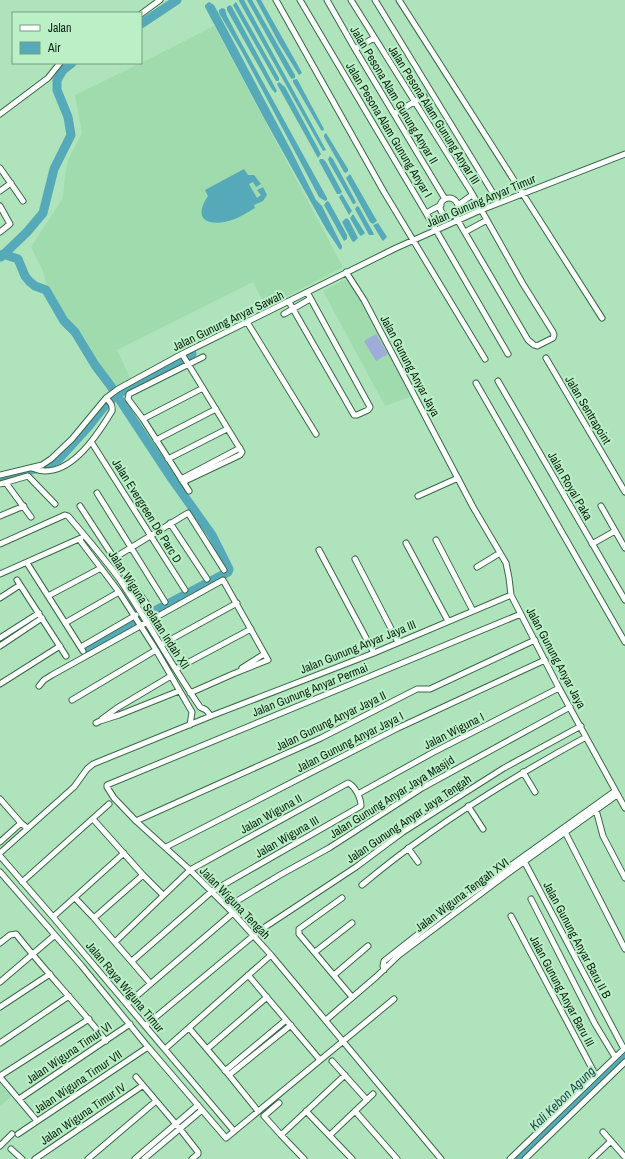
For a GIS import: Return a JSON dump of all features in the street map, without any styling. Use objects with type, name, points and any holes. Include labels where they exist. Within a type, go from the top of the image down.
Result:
[{"type":"street","points":[[142,13],[160,0]]},
{"type":"street","points":[[276,0],[363,155],[485,359]]},
{"type":"street","name":"Jalan Pesona Alam Gunung Anyar I","points":[[300,0],[508,354]]},
{"type":"street","name":"Jalan Pesona Alam Gunung Anyar II","points":[[328,0],[355,49],[444,199]]},
{"type":"street","name":"Jalan Pesona Alam Gunung Anyar III","points":[[352,0],[487,220],[554,335],[553,338],[537,346],[531,343],[465,232]]},
{"type":"street","points":[[375,0],[499,203]]},
{"type":"street","points":[[399,0],[602,318]]},
{"type":"street","points":[[355,49],[374,38]]},
{"type":"street","points":[[0,114],[48,78],[59,64]]},
{"type":"street","points":[[394,114],[424,96]]},
{"type":"street","name":"Jalan Gunung Anyar Timur","points":[[346,272],[481,210],[625,154]]},
{"type":"street","points":[[0,168],[23,201]]},
{"type":"street","points":[[0,191],[11,183]]},
{"type":"street","points":[[441,205],[444,214],[454,214],[458,208],[458,205],[472,195]]},
{"type":"street","points":[[426,213],[441,205],[444,199],[451,198],[457,202],[458,205]]},
{"type":"street","points":[[0,206],[10,224],[0,232]]},
{"type":"street","points":[[454,214],[465,232],[487,220]]},
{"type":"street","name":"Jalan Gunung Anyar Sawah","points":[[0,475],[33,468],[42,465],[51,459],[61,451],[108,400],[113,392],[118,389],[346,272]]},
{"type":"street","name":"Jalan Gunung Anyar Jaya","points":[[346,272],[364,300],[476,513],[500,553],[507,567],[510,595],[625,808]]},
{"type":"street","points":[[289,302],[354,415],[368,410],[370,407],[307,292]]},
{"type":"street","points":[[284,314],[310,299]]},
{"type":"street","points":[[247,322],[316,434]]},
{"type":"street","points":[[182,355],[241,450],[182,480]]},
{"type":"street","points":[[189,491],[143,419],[128,399],[129,394],[203,357]]},
{"type":"street","name":"Jalan Sentrapoint","points":[[546,358],[625,492]]},
{"type":"street","name":"Jalan Royal Paka","points":[[498,381],[625,600]]},
{"type":"street","points":[[476,383],[625,642]]},
{"type":"street","points":[[143,419],[203,388]]},
{"type":"street","points":[[33,468],[44,472],[53,471],[64,466],[92,442],[112,411],[113,408],[108,400]]},
{"type":"street","points":[[156,440],[216,409]]},
{"type":"street","points":[[168,459],[227,429]]},
{"type":"street","name":"Jalan Evergreen De Parc D","points":[[92,442],[185,590]]},
{"type":"street","points":[[0,484],[28,476],[55,504]]},
{"type":"street","points":[[418,496],[458,478]]},
{"type":"street","points":[[6,483],[32,517]]},
{"type":"street","points":[[97,493],[165,602]]},
{"type":"street","points":[[0,516],[24,506]]},
{"type":"street","points":[[80,506],[114,558],[149,607]]},
{"type":"street","points":[[601,506],[625,548]]},
{"type":"street","points":[[114,558],[188,513],[224,570]]},
{"type":"street","name":"Jalan Wiguna Selatan Indah XII","points":[[0,544],[68,516],[103,558],[147,621],[200,707],[212,716]]},
{"type":"street","points":[[170,523],[207,579]]},
{"type":"street","points":[[592,544],[617,534]]},
{"type":"street","points":[[0,574],[27,564],[85,536]]},
{"type":"street","name":"Jalan Wiguna Selatan Indah XII","points":[[79,539],[102,568],[141,625],[192,712]]},
{"type":"street","points":[[436,540],[473,611]]},
{"type":"street","points":[[406,543],[448,621]]},
{"type":"street","points":[[319,550],[374,653]]},
{"type":"street","points":[[476,567],[500,553]]},
{"type":"street","points":[[355,559],[398,642]]},
{"type":"street","points":[[27,564],[82,649],[141,613]]},
{"type":"street","points":[[48,596],[102,568]]},
{"type":"street","points":[[39,686],[44,680],[52,675],[147,621],[224,580],[268,660],[267,662],[233,674],[190,693]]},
{"type":"street","points":[[0,598],[19,582],[66,656]]},
{"type":"street","points":[[65,623],[119,592]]},
{"type":"street","name":"Jalan Gunung Anyar Jaya III","points":[[0,855],[27,828],[74,787],[87,769],[93,764],[374,653],[510,595]]},
{"type":"street","points":[[161,645],[237,603]]},
{"type":"street","name":"Jalan Gunung Anyar Permai","points":[[107,785],[521,614]]},
{"type":"street","points":[[0,638],[40,616]]},
{"type":"street","points":[[0,646],[40,616]]},
{"type":"street","points":[[176,669],[251,629]]},
{"type":"street","name":"Jalan Gunung Anyar Jaya II","points":[[136,821],[321,738],[417,689],[430,689],[535,640]]},
{"type":"street","points":[[0,684],[60,646]]},
{"type":"street","points":[[72,700],[156,650]]},
{"type":"street","points":[[233,674],[264,654]]},
{"type":"street","name":"Jalan Gunung Anyar Jaya I","points":[[166,847],[398,728],[545,660]]},
{"type":"street","points":[[171,676],[117,708],[98,722],[180,690]]},
{"type":"street","name":"Jalan Wiguna I","points":[[358,794],[432,753],[559,688]]},
{"type":"street","points":[[190,725],[192,712],[200,707]]},
{"type":"street","name":"Jalan Gunung Anyar Jaya Masjid","points":[[226,907],[329,848],[422,788],[570,707]]},
{"type":"street","name":"Jalan Gunung Anyar Jaya Tengah","points":[[145,1026],[253,935],[356,867],[403,832],[498,772],[581,726]]},
{"type":"street","points":[[362,885],[408,848],[468,806],[523,772],[586,737]]},
{"type":"street","points":[[523,772],[535,792]]},
{"type":"street","name":"Jalan Wiguna II","points":[[190,870],[348,783],[351,784],[358,794]]},
{"type":"street","name":"Jalan Wiguna Tengah","points":[[107,785],[114,798],[136,821],[190,870],[233,913],[271,955],[441,1159]]},
{"type":"street","points":[[384,970],[384,961],[450,909],[616,793]]},
{"type":"street","name":"Jalan Wiguna Tengah XVI","points":[[326,1020],[384,970],[399,955],[524,861],[596,810],[616,793]]},
{"type":"street","name":"Jalan Wiguna III","points":[[211,892],[361,806],[362,804],[358,794]]},
{"type":"street","points":[[0,799],[27,828]]},
{"type":"street","points":[[24,881],[108,804]]},
{"type":"street","points":[[468,806],[483,829]]},
{"type":"street","points":[[596,810],[603,836],[625,878]]},
{"type":"street","points":[[93,819],[163,895]]},
{"type":"street","points":[[0,842],[21,823]]},
{"type":"street","points":[[565,832],[625,949]]},
{"type":"street","points":[[408,848],[418,862]]},
{"type":"street","points":[[53,917],[124,854]]},
{"type":"street","name":"Jalan Raya Wiguna Timur","points":[[0,855],[24,881],[234,1131],[226,1137],[148,1047],[81,965],[0,872]]},
{"type":"street","name":"Jalan Gunung Anyar Baru II B","points":[[524,861],[625,1048]]},
{"type":"street","points":[[115,942],[190,870]]},
{"type":"street","points":[[94,918],[143,875]]},
{"type":"street","points":[[132,961],[211,892]]},
{"type":"street","points":[[76,898],[150,983]]},
{"type":"street","points":[[342,898],[299,929],[299,934],[352,997]]},
{"type":"street","points":[[531,898],[595,1024],[616,1057]]},
{"type":"street","points":[[127,1004],[233,913]]},
{"type":"street","name":"Jalan Gunung Anyar Baru III","points":[[511,916],[596,1076]]},
{"type":"street","points":[[315,952],[352,923]]},
{"type":"street","points":[[0,943],[10,935],[16,934],[106,1041]]},
{"type":"street","points":[[0,982],[55,935]]},
{"type":"street","points":[[334,975],[368,946]]},
{"type":"street","points":[[165,1049],[271,955]]},
{"type":"street","points":[[81,965],[88,959]]},
{"type":"street","points":[[0,1007],[50,974]]},
{"type":"street","points":[[248,975],[320,1060]]},
{"type":"street","points":[[0,1043],[69,996]]},
{"type":"street","points":[[207,1050],[267,998]]},
{"type":"street","points":[[234,1131],[394,999]]},
{"type":"street","points":[[37,1121],[0,1077],[89,1019]]},
{"type":"street","points":[[227,1073],[286,1020]]},
{"type":"street","name":"Jalan Wiguna Timur VI","points":[[19,1099],[130,1024]]},
{"type":"street","points":[[227,1073],[291,1025]]},
{"type":"street","points":[[189,1028],[258,1111]]},
{"type":"street","name":"Jalan Wiguna Timur VII","points":[[18,1134],[148,1047]]},
{"type":"street","points":[[510,1159],[625,1048]]},
{"type":"street","points":[[332,1061],[367,1100]]},
{"type":"street","points":[[525,1159],[625,1062]]},
{"type":"street","points":[[281,1135],[345,1075]]},
{"type":"street","points":[[136,1077],[198,1152],[198,1154],[192,1159]]},
{"type":"street","name":"Jalan Wiguna Timur IV","points":[[35,1159],[142,1086]]},
{"type":"street","points":[[330,1135],[373,1094]]},
{"type":"street","points":[[88,1159],[156,1101]]},
{"type":"street","points":[[279,1103],[264,1116],[304,1159]]},
{"type":"street","points":[[135,1159],[198,1105]]},
{"type":"street","points":[[144,1159],[202,1110]]},
{"type":"street","points":[[306,1110],[352,1159]]},
{"type":"street","points":[[355,1111],[397,1159]]},
{"type":"street","points":[[603,1132],[625,1157]]},
{"type":"street","points":[[0,1146],[12,1134]]},
{"type":"street","points":[[592,1159],[610,1141]]},
{"type":"street","points":[[11,1149],[20,1157]]},
{"type":"shaded area","points":[[214,26],[343,267],[266,307],[253,282],[117,350],[130,378],[117,386],[94,361],[86,340],[77,327],[66,319],[46,283],[43,271],[31,247],[63,198],[68,160],[82,133],[75,95],[139,64],[142,64],[142,62]]},
{"type":"shaded area","points":[[348,278],[382,337],[412,396],[385,406],[323,291]]},
{"type":"shaded area","points":[[376,334],[388,354],[376,361],[364,341]]},
{"type":"shaded area","points":[[0,1083],[11,1097],[0,1106]]},
{"type":"water","points":[[239,0],[244,0],[326,150],[323,151]]},
{"type":"water","points":[[247,0],[252,0],[295,75],[295,78],[292,79],[290,77]]},
{"type":"water","points":[[256,0],[261,0],[301,71],[302,73],[299,75],[279,43]]},
{"type":"water","points":[[209,2],[214,5],[316,200],[322,206],[342,246],[340,250],[326,229],[264,118],[205,7],[205,5]]},
{"type":"water","points":[[236,2],[279,78],[278,81],[276,81],[234,7],[233,5]]},
{"type":"water","points":[[230,5],[277,91],[275,93],[227,10],[227,7]]},
{"type":"water","points":[[222,8],[225,9],[237,35],[327,200],[325,201],[319,197],[242,52],[219,13],[219,10]]},
{"type":"water","points":[[297,79],[324,129],[323,131],[293,82],[293,80]]},
{"type":"water","points":[[279,82],[285,87],[321,154],[318,158],[278,86],[277,84]]},
{"type":"water","points":[[326,133],[348,169],[346,173],[324,137]]},
{"type":"water","points":[[330,156],[356,203],[353,204],[330,164],[328,159]]},
{"type":"water","points":[[320,159],[323,159],[326,162],[342,192],[340,194],[337,194],[319,161]]},
{"type":"water","points":[[244,169],[248,175],[254,175],[261,184],[256,187],[253,182],[249,184],[257,198],[261,195],[257,190],[263,187],[267,195],[263,201],[254,205],[255,208],[235,219],[219,223],[206,221],[202,212],[203,205],[208,196],[205,190]]},
{"type":"water","points":[[350,174],[377,221],[373,224],[370,222],[346,178]]},
{"type":"water","points":[[342,194],[352,211],[349,215],[339,197]]},
{"type":"water","points":[[327,201],[329,202],[347,235],[347,239],[344,241],[324,205]]},
{"type":"water","points":[[357,206],[374,234],[373,235],[369,235],[355,209]]},
{"type":"water","points":[[353,214],[365,233],[361,236],[350,218]]},
{"type":"water","points":[[346,218],[349,220],[358,238],[354,242],[352,241],[342,222]]},
{"type":"water","points":[[378,223],[387,237],[383,241],[373,225]]},
{"type":"waterway","points":[[142,23],[177,0]]},
{"type":"waterway","points":[[1,257],[27,232],[43,213],[54,169],[71,135],[68,117],[57,90],[57,80],[63,70],[71,64]]},
{"type":"waterway","points":[[3,254],[18,259],[25,276],[29,281],[35,286],[46,290],[64,321],[75,332],[95,365],[110,385],[172,479],[212,535],[229,569],[228,572],[147,615],[88,649]]},
{"type":"waterway","points":[[0,478],[43,467],[58,460],[116,395],[192,354]]},
{"type":"waterway","name":"Kali Kebon Agung","points":[[518,1159],[573,1104],[625,1056]]}]
